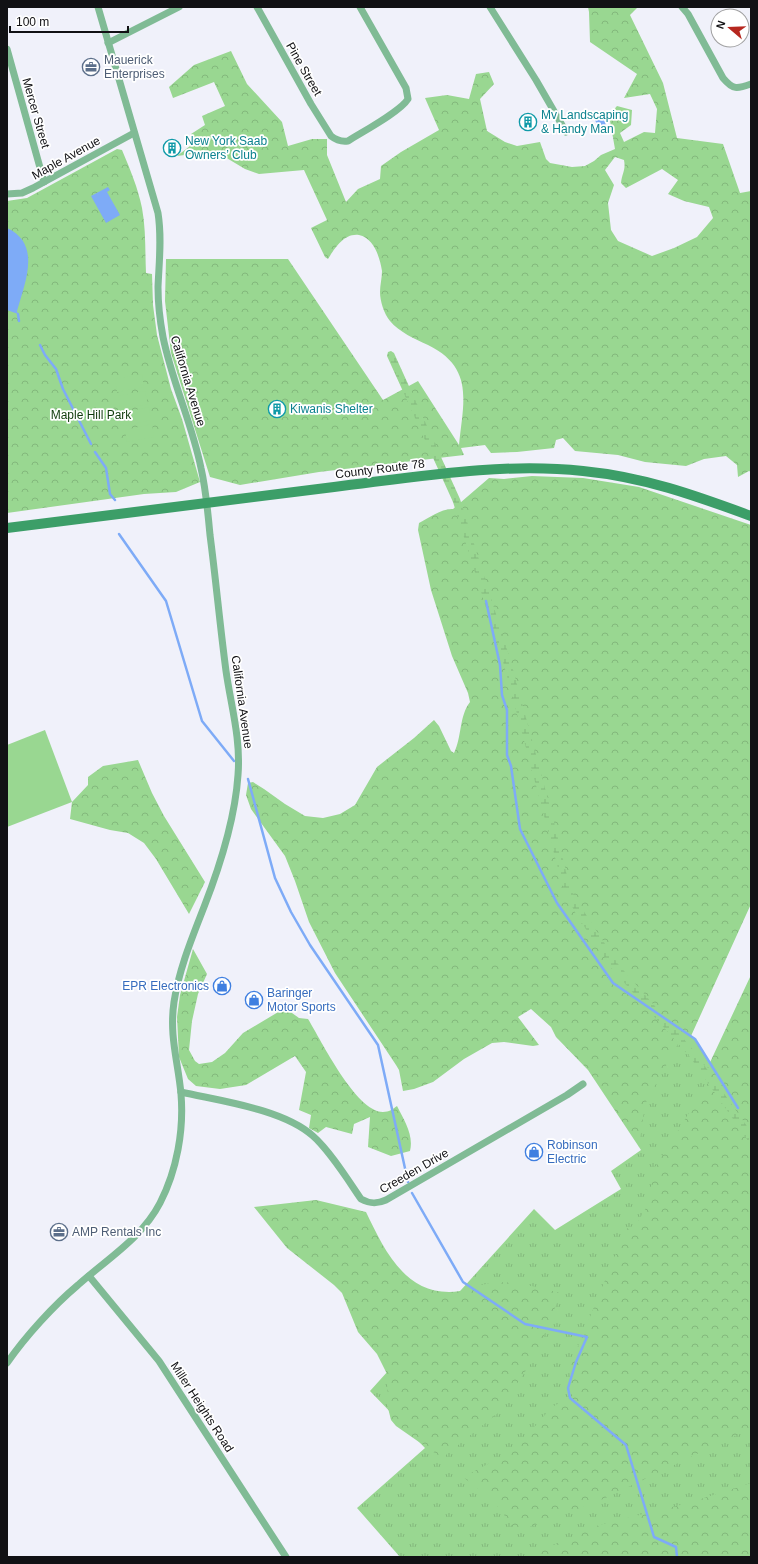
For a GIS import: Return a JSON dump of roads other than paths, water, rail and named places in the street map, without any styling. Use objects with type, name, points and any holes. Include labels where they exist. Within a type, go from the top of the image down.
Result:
[{"type":"street","name":"California Avenue","points":[[7,1363],[32,1332],[56,1306],[148,1224],[162,1199],[172,1172],[178,1144],[182,1111],[181,1092],[172,1031],[174,1001],[184,960],[214,879],[222,852],[236,796],[239,766],[238,736],[226,672],[207,503],[201,468],[196,447],[173,378],[164,343],[158,291],[160,223],[154,197],[98,7]]},
{"type":"street","points":[[108,43],[179,7]]},
{"type":"street","name":"Pine Street","points":[[257,7],[311,104],[331,136],[336,140],[348,141],[394,112],[405,104],[408,99],[406,88],[360,7]]},
{"type":"street","points":[[490,7],[536,80],[566,132]]},
{"type":"street","points":[[682,7],[688,14],[723,78],[729,85],[737,88],[751,84]]},
{"type":"street","name":"Mercer Street","points":[[7,49],[44,182]]},
{"type":"street","name":"Maple Avenue","points":[[7,194],[22,193],[134,133]]},
{"type":"street","name":"County Route 78","points":[[7,528],[474,471],[549,469],[583,471],[661,484],[751,516]]},
{"type":"street","name":"Creeden Drive","points":[[181,1092],[266,1112],[300,1126],[320,1143],[361,1199],[367,1202],[378,1203],[386,1200],[567,1095],[583,1084]]},
{"type":"street","name":"Miller Heights Road","points":[[89,1276],[159,1361],[286,1557]]},
{"type":"water","points":[[599,112],[606,124],[600,128],[592,116]]},
{"type":"water","points":[[108,187],[110,190],[107,192],[120,215],[106,223],[91,196]]},
{"type":"water","points":[[7,228],[18,235],[28,254],[27,276],[17,311],[18,314],[7,310]]},
{"type":"waterway","points":[[18,314],[19,321]]},
{"type":"waterway","points":[[40,345],[45,355],[56,369],[63,389],[91,444]]},
{"type":"waterway","points":[[95,452],[106,468],[110,494],[115,500]]},
{"type":"waterway","points":[[119,534],[166,601],[202,721],[234,761]]},
{"type":"waterway","points":[[486,601],[500,665],[502,695],[507,710],[507,755],[511,766],[520,829],[557,903],[613,983],[695,1039],[738,1108]]},
{"type":"waterway","points":[[248,779],[275,878],[291,912],[310,945],[378,1045],[408,1182]]},
{"type":"waterway","points":[[412,1193],[463,1282],[525,1324],[587,1337],[576,1362],[568,1388],[570,1398],[626,1445],[654,1537],[676,1547],[677,1557]]},
{"type":"place","name":"Mauerick Enterprises","points":[[91,67]]},
{"type":"place","name":"Mv Landscaping & Handy Man","points":[[528,122]]},
{"type":"place","name":"New York Saab Owners’ Club","points":[[172,148]]},
{"type":"place","name":"Kiwanis Shelter","points":[[277,409]]},
{"type":"place","name":"EPR Electronics","points":[[222,986]]},
{"type":"place","name":"Baringer Motor Sports","points":[[254,1000]]},
{"type":"place","name":"Robinson Electric","points":[[534,1152]]},
{"type":"place","name":"AMP Rentals Inc","points":[[59,1232]]},
{"type":"park label","name":"Maple Hill Park","points":[[91,415]]}]
